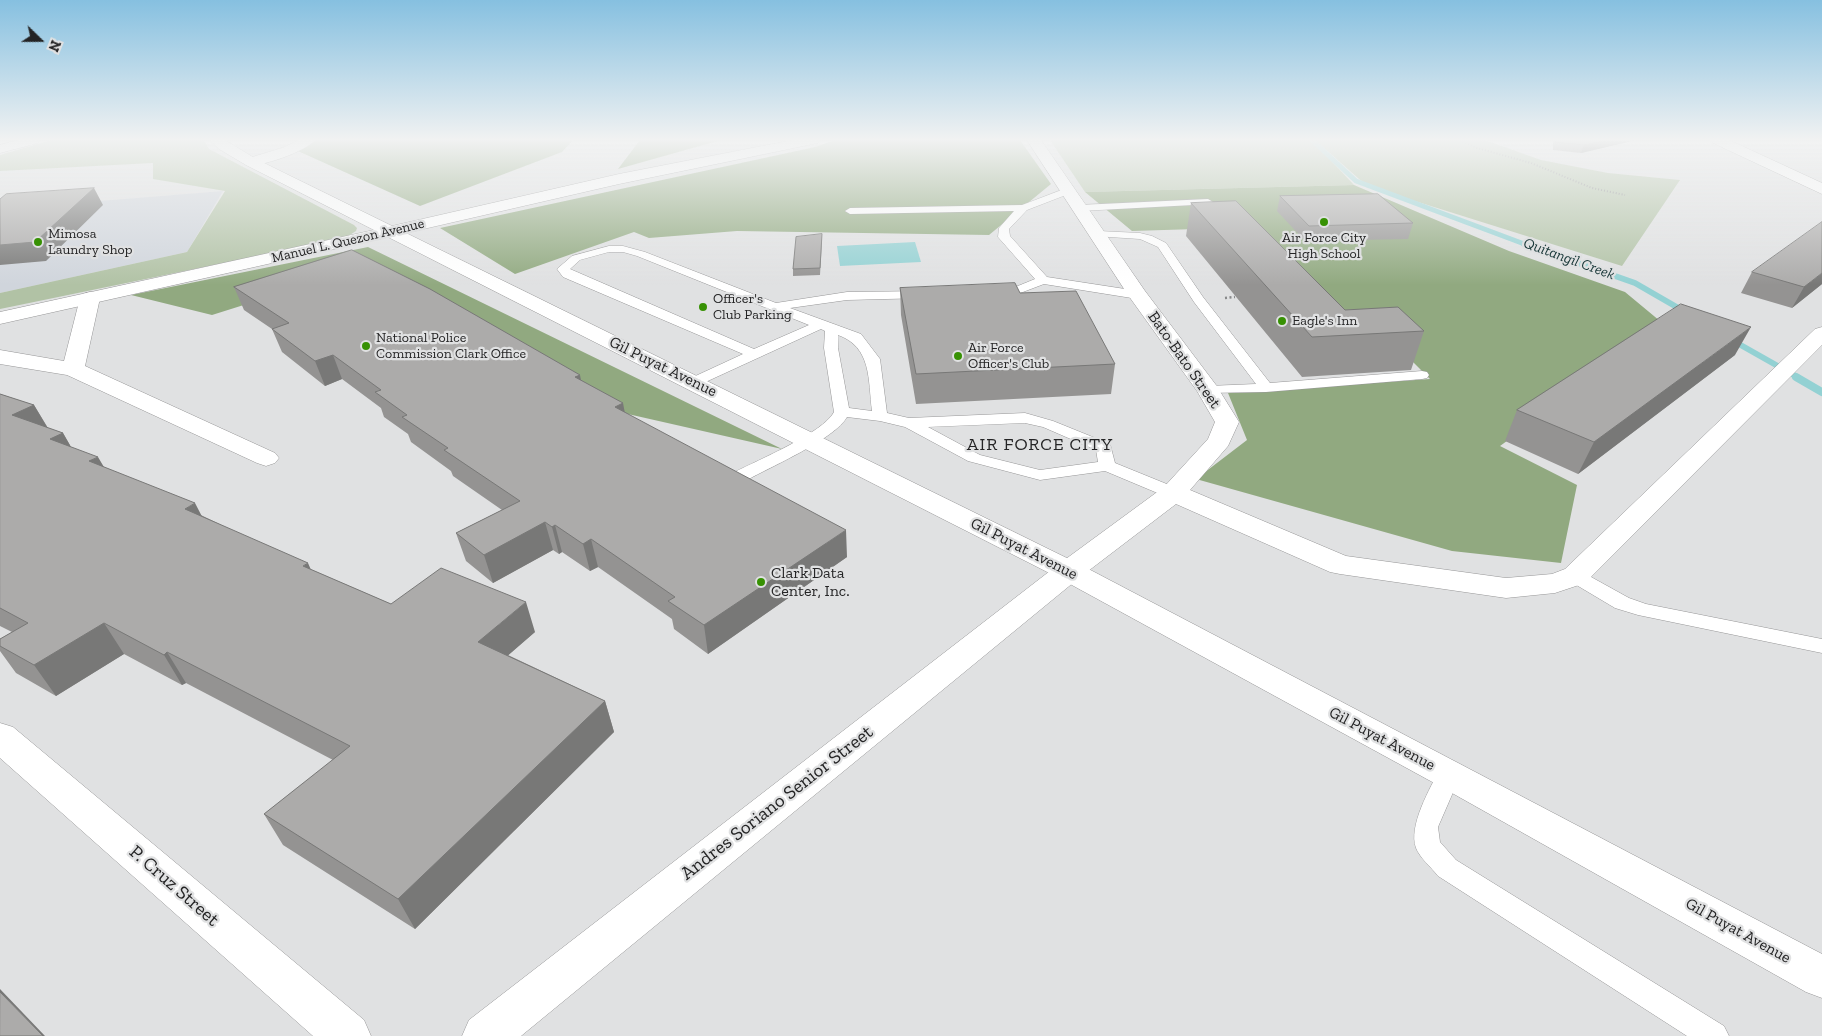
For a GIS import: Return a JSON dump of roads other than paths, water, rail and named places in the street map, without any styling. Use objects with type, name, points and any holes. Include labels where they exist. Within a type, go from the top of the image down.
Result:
[{"type":"street","name":"Gil Puyat Avenue","points":[[304,188],[694,382],[1068,571],[1449,774],[1822,977]]},
{"type":"street","name":"Manuel L. Quezon Avenue","points":[[0,318],[391,232],[579,188]]},
{"type":"street","name":"Bato-Bato Street","points":[[1066,188],[1138,295],[1208,390],[1227,422],[1219,441],[1173,493],[1068,571]]},
{"type":"street","points":[[73,369],[90,298]]},
{"type":"street","points":[[1173,493],[1340,565],[1506,588],[1555,583],[1575,576],[1822,333]]},
{"type":"street","points":[[0,357],[73,369],[266,458]]},
{"type":"street","name":"Andres Soriano Senior Street","points":[[485,1036],[1068,571]]},
{"type":"street","name":"P. Cruz Street","points":[[0,737],[348,1036]]},
{"type":"lane","points":[[850,211],[1023,208],[1074,200],[1208,202]]},
{"type":"lane","points":[[1023,208],[1004,228],[1004,237],[1043,280]]},
{"type":"lane","points":[[1098,234],[1133,236],[1156,240],[1162,245],[1198,299],[1266,388]]},
{"type":"lane","points":[[754,354],[566,274],[563,269],[576,258],[591,253],[609,250],[632,250],[773,307],[856,337],[873,359],[880,416]]},
{"type":"lane","points":[[986,294],[1015,291],[1043,280],[1138,295]]},
{"type":"lane","points":[[773,307],[822,298],[937,294]]},
{"type":"lane","points":[[741,476],[809,440],[837,421],[842,412],[822,298]]},
{"type":"lane","points":[[694,382],[754,354],[826,326]]},
{"type":"lane","points":[[1208,390],[1266,388],[1422,375]]},
{"type":"lane","points":[[842,412],[880,416],[909,423],[974,458],[1040,475],[1107,466],[1173,493]]},
{"type":"lane","points":[[909,423],[1025,418],[1048,424],[1104,447],[1107,466]]},
{"type":"lane","points":[[1575,576],[1622,603],[1645,610],[1822,646]]},
{"type":"lane","points":[[1449,774],[1426,827],[1428,846],[1447,868],[1714,1036]]},
{"type":"water","points":[[915,242],[921,262],[840,266],[837,246]]},
{"type":"waterway","name":"Quitangil Creek","points":[[1376,188],[1527,245]]},
{"type":"waterway","name":"Quitangil Creek","points":[[1524,244],[1635,283],[1687,313]]},
{"type":"waterway","name":"Quitangil Creek","points":[[1730,339],[1799,378]]},
{"type":"waterway","name":"Quitangil Creek","points":[[1796,377],[1822,392]]},
{"type":"place","name":"Air Force City High School","points":[[1324,222]]},
{"type":"place","name":"Mimosa Laundry Shop","points":[[38,242]]},
{"type":"place","name":"Officer's Club Parking","points":[[703,307]]},
{"type":"place","name":"Eagle's Inn","points":[[1282,321]]},
{"type":"place","name":"National Police Commission Clark Office","points":[[366,346]]},
{"type":"place","name":"Air Force Officer's Club","points":[[958,356]]},
{"type":"place","name":"Clark Data Center, Inc.","points":[[761,582]]},
{"type":"district","name":"AIR FORCE CITY","points":[[1040,445]]}]
